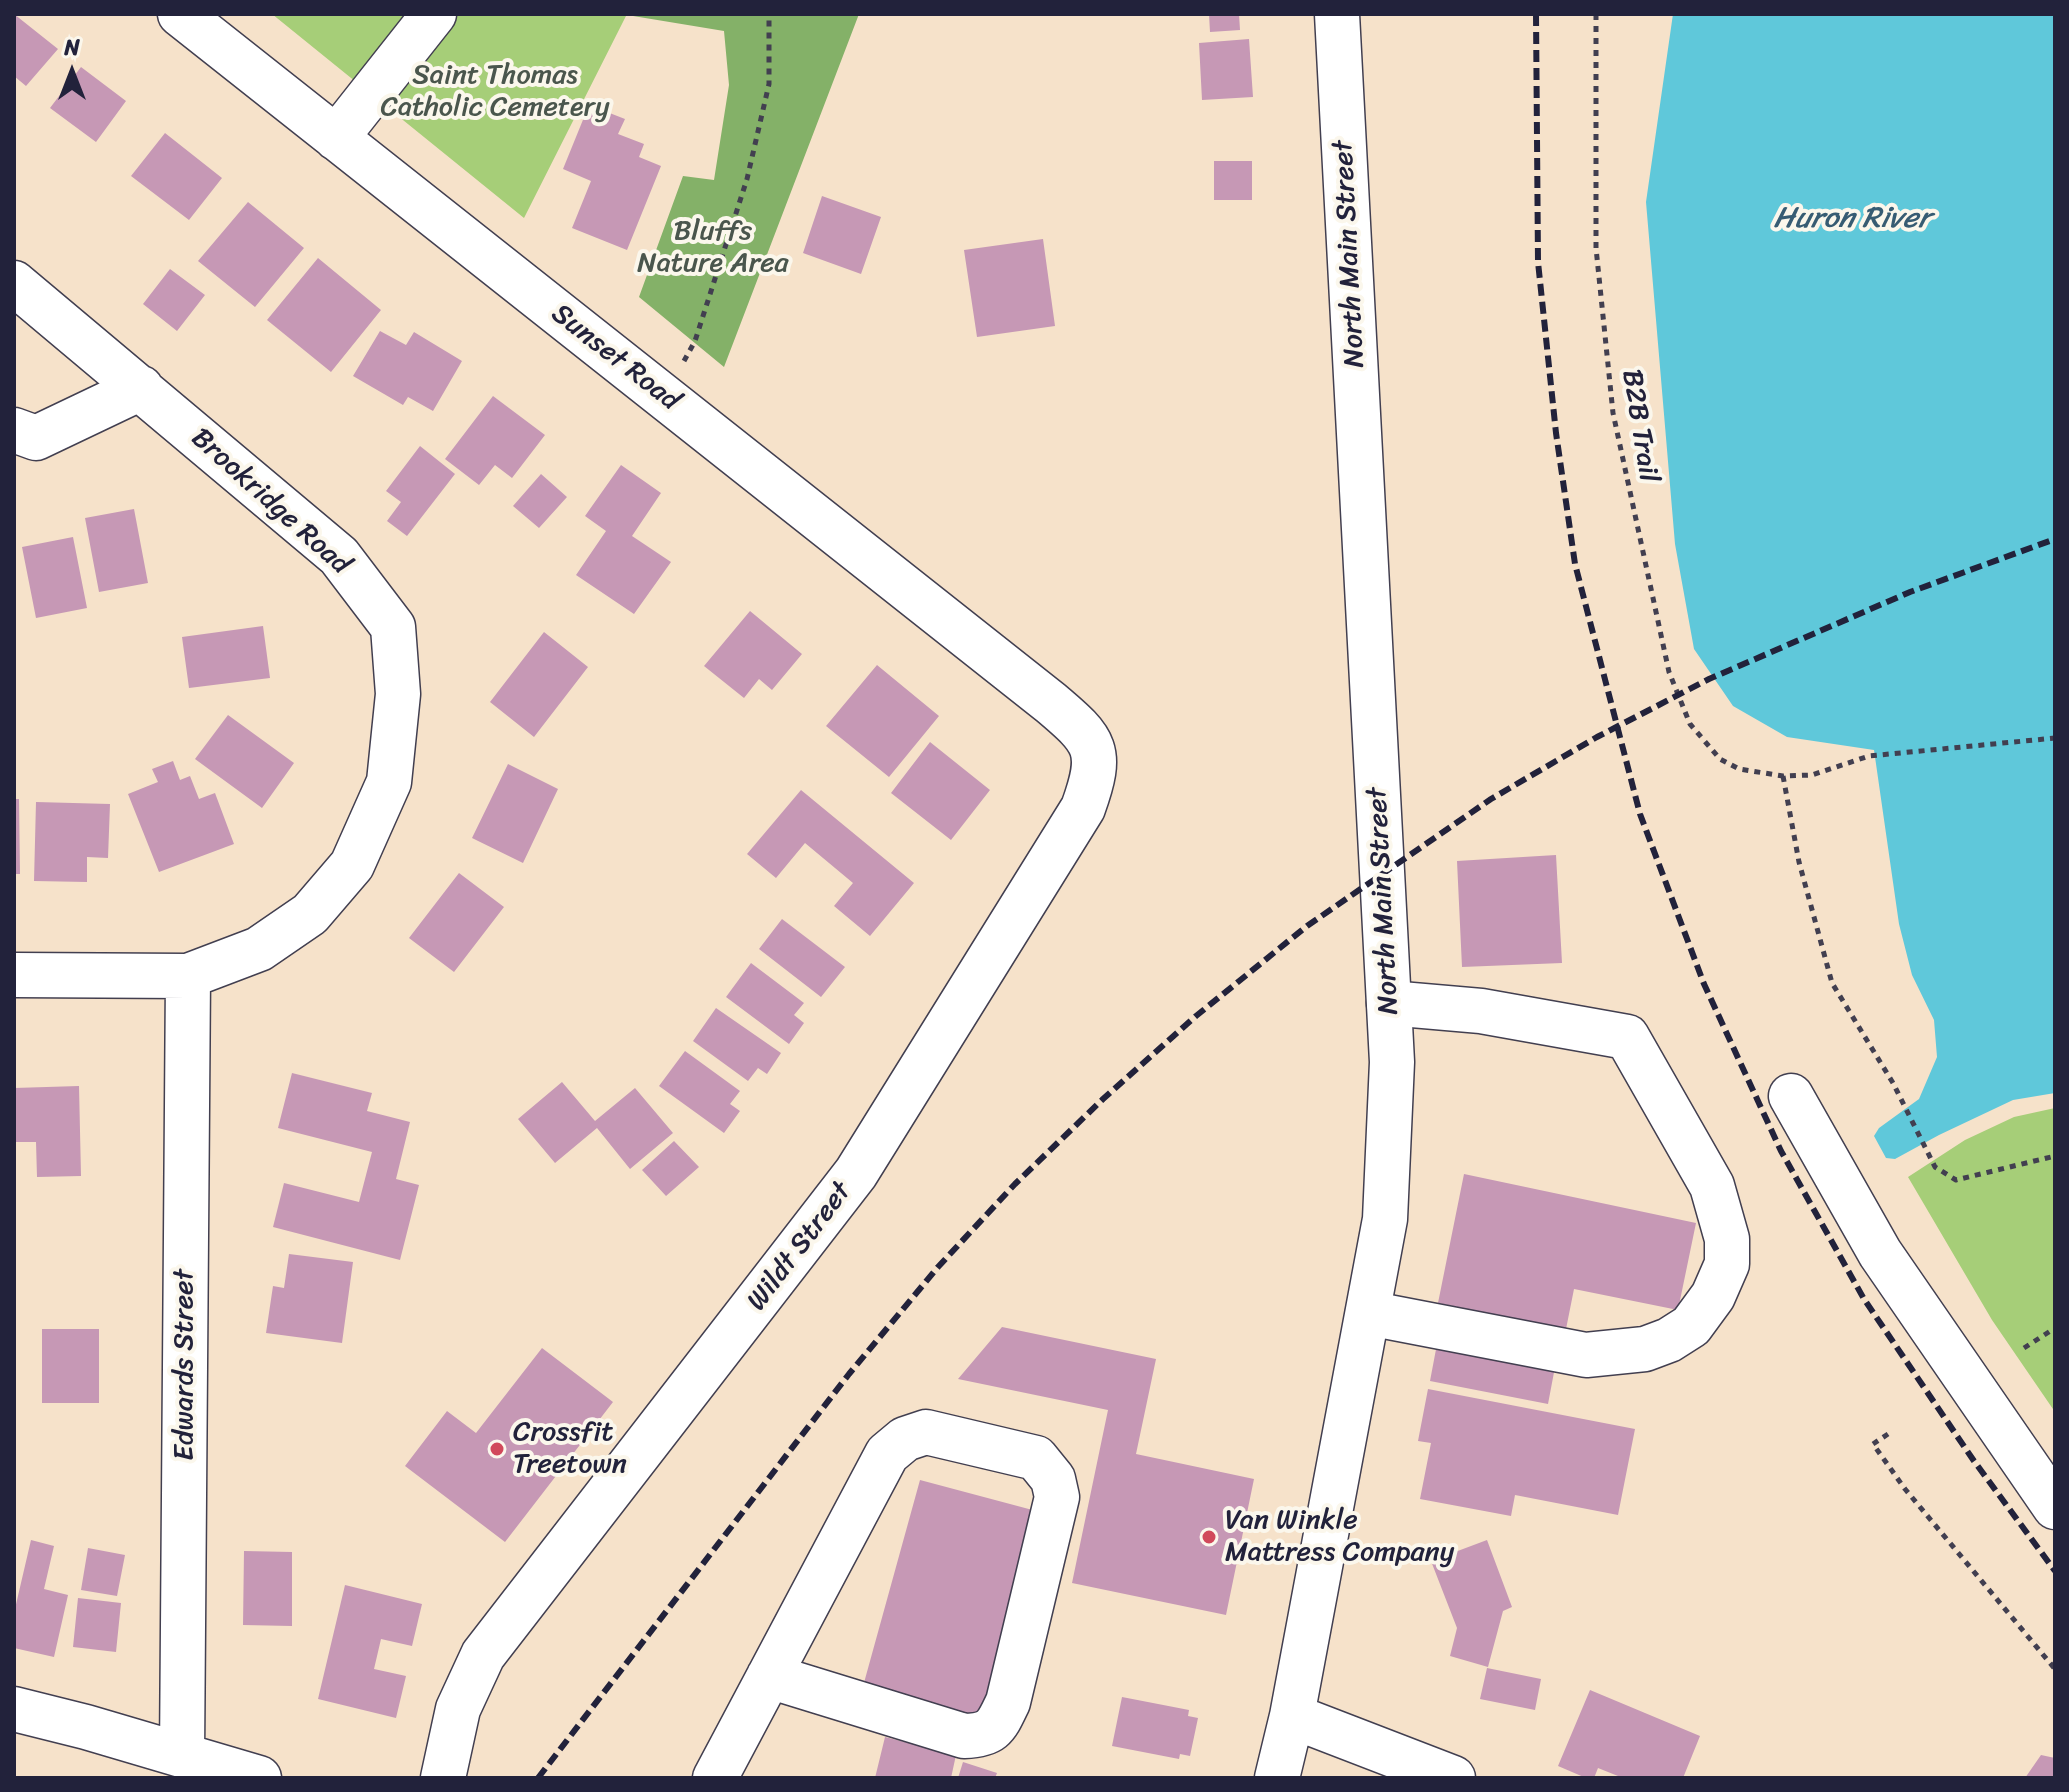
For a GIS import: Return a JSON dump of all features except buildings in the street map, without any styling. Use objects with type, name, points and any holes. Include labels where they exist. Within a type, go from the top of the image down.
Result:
[{"type":"street","name":"Sunset Road","points":[[180,14],[1051,703]]},
{"type":"street","points":[[336,138],[434,14]]},
{"type":"street","name":"North Main Street","points":[[1277,1778],[1292,1716],[1385,1219],[1392,1062],[1337,14]]},
{"type":"street","name":"Brookridge Road","points":[[14,283],[339,556],[393,627],[398,694],[389,782],[352,865],[310,914],[259,949],[188,976]]},
{"type":"street","points":[[14,430],[36,438],[141,388]]},
{"type":"street","name":"Wildt Street","points":[[443,1778],[458,1709],[483,1655],[856,1173],[1083,808],[1094,777],[1094,752],[1081,728],[1051,703]]},
{"type":"street","points":[[14,975],[188,976]]},
{"type":"street","name":"Edwards Street","points":[[182,1755],[188,976]]},
{"type":"street","points":[[1368,1313],[1586,1355],[1645,1349],[1669,1340],[1691,1326],[1713,1296],[1727,1264],[1727,1239],[1712,1186],[1627,1037],[1481,1011],[1389,1003]]},
{"type":"street","points":[[1791,1096],[1880,1253],[2055,1507]]},
{"type":"street","points":[[715,1778],[769,1676],[887,1454],[905,1439],[926,1432],[1036,1458],[1053,1479],[1057,1497],[1008,1702],[996,1727],[982,1735],[964,1736],[769,1676]]},
{"type":"street","points":[[14,1709],[259,1778]]},
{"type":"street","points":[[1292,1716],[1453,1778]]},
{"type":"path","points":[[664,397],[695,341],[747,179],[769,84],[769,14]]},
{"type":"path","name":"B2B Trail","points":[[1596,14],[1596,248],[1613,413],[1665,656],[1690,724],[1720,759],[1746,771],[1783,776],[1812,775],[1869,756],[2055,738]]},
{"type":"path","points":[[1783,776],[1799,862],[1832,983],[1893,1083],[1935,1167],[1956,1180],[2055,1156]]},
{"type":"path","points":[[2024,1348],[2055,1328]]},
{"type":"path","points":[[1888,1434],[1873,1444],[1905,1489],[2055,1669]]},
{"type":"green space","name":"Saint Thomas Catholic Cemetery","points":[[272,14],[627,14],[524,218]]},
{"type":"green space","name":"Bluffs Nature Area","points":[[859,14],[724,367],[639,297],[683,176],[714,180],[729,85],[724,31],[627,15]]},
{"type":"green space","points":[[2055,1108],[2055,1412],[1992,1320],[1908,1177],[1965,1140],[2014,1117]]},
{"type":"water","name":"Huron River","points":[[1673,14],[2055,14],[2055,1093],[2013,1100],[1895,1159],[1886,1158],[1874,1136],[1879,1128],[1919,1099],[1937,1057],[1934,1020],[1912,975],[1899,924],[1874,750],[1787,737],[1733,706],[1694,649],[1675,544],[1646,202]]},
{"type":"railway","points":[[1536,14],[1538,262],[1556,433],[1575,564],[1640,814],[1704,984],[1781,1151],[1864,1299],[1974,1461],[2055,1571]]},
{"type":"railway","points":[[538,1778],[849,1374],[938,1267],[1015,1184],[1103,1099],[1196,1016],[1307,926],[1491,799],[1597,737],[1709,679],[1910,592],[2055,539]]},
{"type":"place","name":"Crossfit Treetown","points":[[497,1449]]},
{"type":"place","name":"Van Winkle Mattress Company","points":[[1209,1537]]}]
